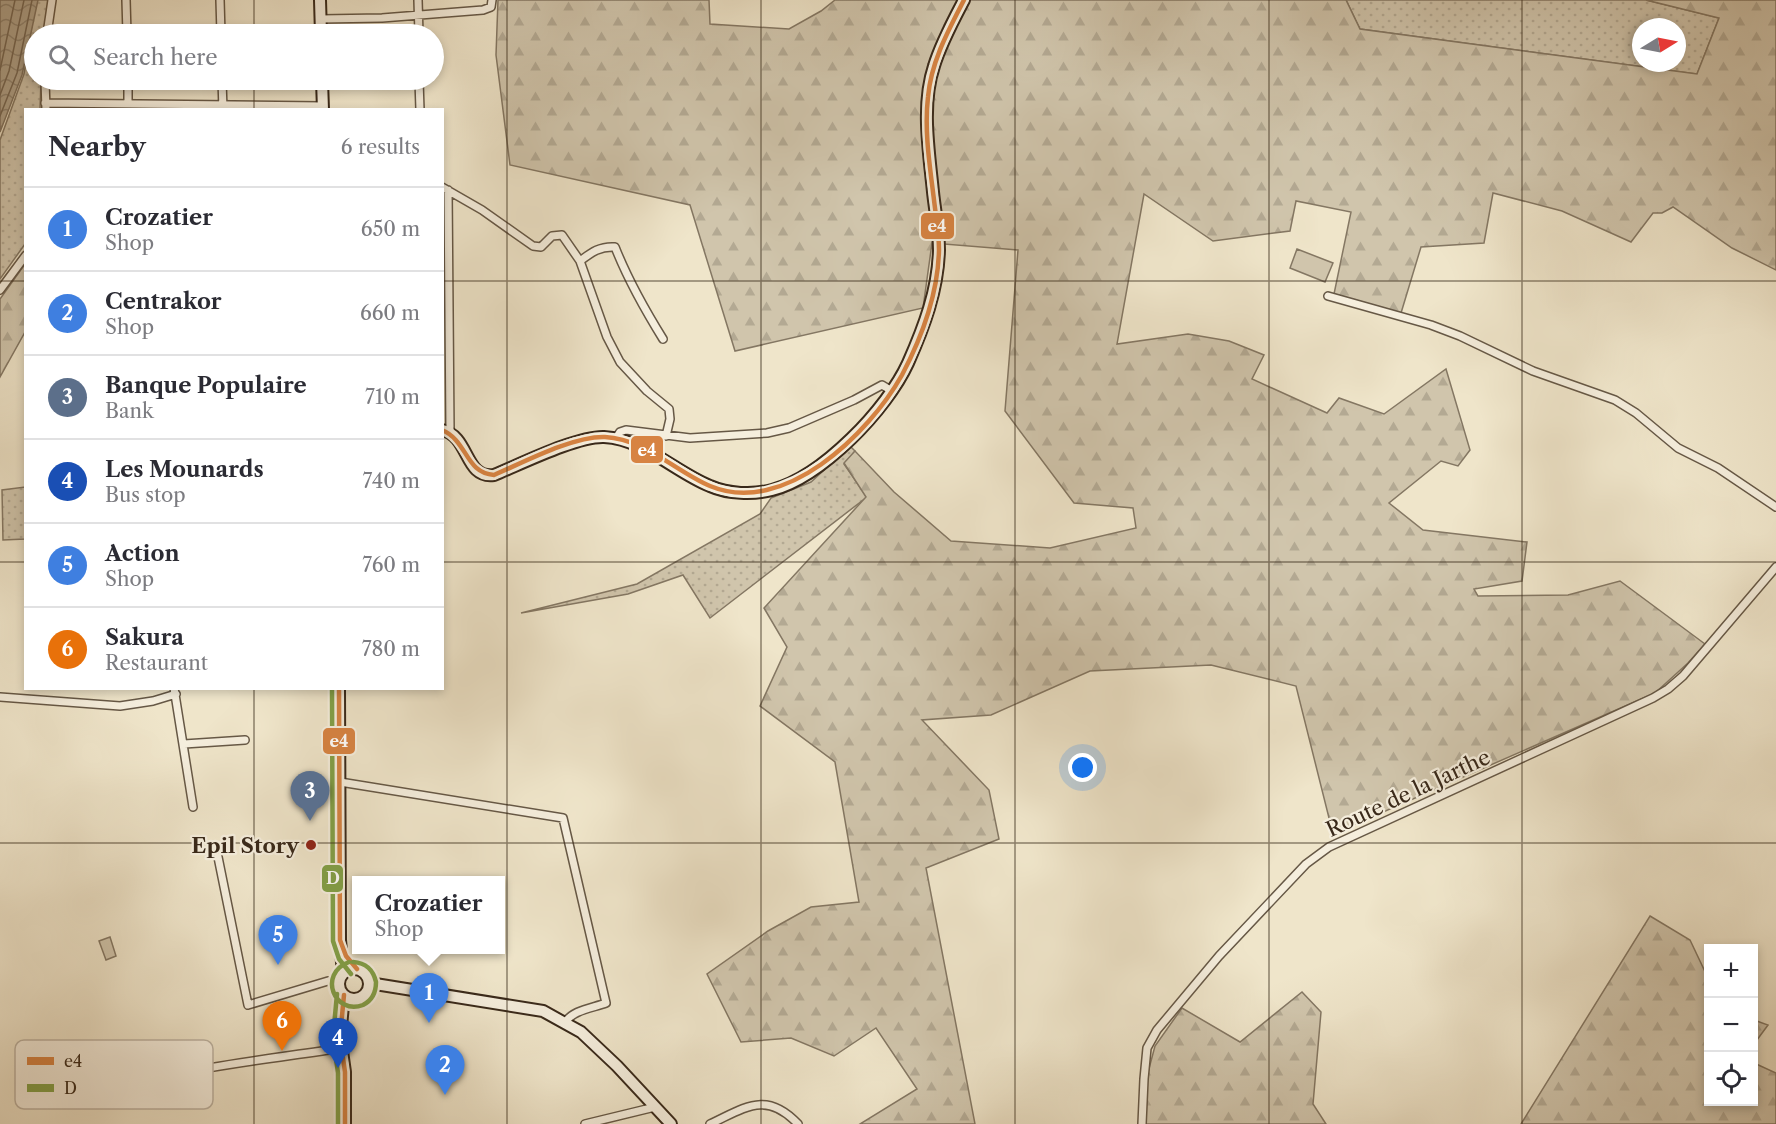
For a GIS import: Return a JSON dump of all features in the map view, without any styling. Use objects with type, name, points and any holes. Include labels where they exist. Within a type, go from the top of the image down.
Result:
[{"type":"street","points":[[48,24],[52,0]]},
{"type":"street","points":[[126,0],[127,24]]},
{"type":"street","points":[[220,0],[221,24]]},
{"type":"street","points":[[320,0],[321,24]]},
{"type":"street","points":[[418,0],[418,24]]},
{"type":"street","points":[[666,436],[670,419],[669,409],[647,391],[620,362],[607,337],[580,261],[562,235],[552,236],[541,247],[533,246],[482,210],[445,189],[446,430],[460,441],[477,472],[486,476],[494,475],[581,441],[591,438],[616,438],[637,446],[719,490],[746,493],[771,491],[795,481],[826,460],[864,424],[892,391],[920,338],[933,294],[939,249],[927,121],[929,93],[933,68],[942,42],[964,0]]},
{"type":"street","points":[[321,19],[418,16],[483,10],[491,3]]},
{"type":"street","points":[[45,90],[45,106],[323,108],[322,90]]},
{"type":"street","points":[[128,90],[128,107]]},
{"type":"street","points":[[222,90],[223,107]]},
{"type":"street","points":[[419,90],[420,108]]},
{"type":"street","points":[[580,261],[594,250],[605,246],[615,247],[638,295],[663,339]]},
{"type":"street","points":[[0,290],[24,258]]},
{"type":"street","points":[[1328,296],[1431,325],[1460,336],[1533,371],[1615,400],[1636,413],[1678,448],[1718,468],[1776,507]]},
{"type":"street","points":[[616,438],[617,434],[626,430],[690,438],[767,433],[789,428],[854,400],[882,384],[892,391]]},
{"type":"street","name":"Route de la Jarthe","points":[[1142,1124],[1147,1048],[1157,1030],[1219,956],[1306,864],[1329,847],[1653,698],[1668,689],[1695,663],[1776,567]]},
{"type":"street","points":[[0,697],[120,706],[153,701],[176,690],[193,807]]},
{"type":"street","points":[[339,690],[340,989],[344,995],[356,999]]},
{"type":"street","points":[[183,744],[245,740]]},
{"type":"street","points":[[340,782],[563,818],[606,1003],[579,1012],[567,1018],[565,1023]]},
{"type":"street","points":[[218,857],[248,1005],[341,977],[352,969],[357,969]]},
{"type":"street","points":[[340,940],[346,956],[357,969],[365,974],[369,982],[366,993],[356,999],[347,1021],[345,1124]]},
{"type":"street","points":[[369,982],[543,1011],[581,1032],[617,1066],[671,1124]]},
{"type":"street","points":[[344,995],[340,1026],[345,1072]]},
{"type":"street","points":[[213,1068],[342,1048]]},
{"type":"street","points":[[710,1124],[760,1103],[777,1106],[798,1124]]},
{"type":"street","points":[[585,1124],[655,1107]]},
{"type":"green space","points":[[36,0],[49,0],[45,24],[32,24]]},
{"type":"green space","points":[[498,0],[709,0],[710,24],[789,29],[821,11],[835,0],[1346,0],[1360,29],[1632,65],[1632,72],[1697,74],[1719,18],[1646,0],[1776,0],[1776,270],[1732,248],[1673,207],[1662,213],[1653,213],[1631,242],[1562,211],[1493,193],[1484,243],[1421,247],[1401,313],[1334,294],[1351,212],[1296,201],[1290,231],[1213,241],[1144,194],[1117,344],[1188,334],[1229,341],[1264,355],[1252,379],[1327,413],[1339,398],[1384,414],[1446,369],[1470,450],[1458,466],[1441,461],[1389,503],[1423,530],[1527,542],[1522,581],[1474,589],[1478,596],[1568,595],[1620,581],[1705,644],[1655,693],[1333,834],[1296,686],[1211,665],[1090,671],[991,715],[922,720],[989,790],[999,839],[926,868],[975,1124],[860,1124],[917,1089],[876,1028],[834,1056],[791,1038],[741,1042],[707,974],[768,931],[811,907],[859,902],[835,762],[760,706],[787,647],[764,608],[866,497],[844,463],[855,451],[894,492],[951,541],[1050,548],[1136,528],[1133,508],[1074,503],[1005,411],[1018,250],[932,243],[923,308],[735,351],[690,205],[510,165],[496,55]]},
{"type":"green space","points":[[1346,0],[1646,0],[1719,18],[1697,74],[1682,72],[1686,72],[1686,18],[1632,18],[1632,65],[1360,29]]},
{"type":"green space","points":[[24,74],[24,90],[41,90],[40,108],[24,108],[24,245],[0,279],[0,140]]},
{"type":"green space","points":[[1297,249],[1333,263],[1325,282],[1290,268]]},
{"type":"green space","points":[[24,265],[24,334],[0,377],[0,299]]},
{"type":"green space","points":[[850,446],[855,451],[844,464],[867,497],[710,618],[683,575],[628,594],[521,613],[637,584],[760,514],[771,498],[811,482]]},
{"type":"green space","points":[[24,487],[24,539],[3,540],[2,490]]},
{"type":"green space","points":[[1650,916],[1690,940],[1704,970],[1704,1106],[1758,1106],[1758,1065],[1776,1073],[1776,1124],[1521,1124]]},
{"type":"green space","points":[[110,937],[116,956],[106,960],[99,941]]},
{"type":"green space","points":[[1302,992],[1321,1012],[1313,1104],[1326,1124],[1146,1124],[1147,1076],[1155,1046],[1182,1008],[1240,1042]]},
{"type":"green space","points":[[1758,1021],[1768,1025],[1758,1039]]},
{"type":"water","points":[[0,0],[38,0],[33,24],[24,24],[22,75],[0,132]]},
{"type":"transit line","name":"e4","points":[[444,431],[457,441],[477,469],[494,475],[564,445],[605,437],[633,443],[647,449],[697,480],[738,493],[767,490],[795,480],[821,464],[846,444],[868,422],[902,375],[928,314],[936,282],[939,250],[928,149],[928,97],[936,59],[964,0]]},
{"type":"transit line","name":"D","points":[[332,690],[333,941],[339,959],[351,974]]},
{"type":"transit line","name":"e4","points":[[339,690],[340,940],[346,956],[357,969]]},
{"type":"transit line","name":"D","points":[[349,962],[339,968],[332,984],[338,999],[344,1005],[353,1007],[363,1005],[372,998],[376,982],[368,967],[353,962]]},
{"type":"transit line","name":"D","points":[[337,994],[333,1037],[338,1073],[338,1124]]},
{"type":"transit line","name":"e4","points":[[344,995],[340,1037],[345,1072],[345,1124]]},
{"type":"place","name":"Banque Populaire","points":[[310,821]]},
{"type":"place","name":"Epil Story","points":[[311,845]]},
{"type":"place","name":"Action","points":[[278,965]]},
{"type":"place","name":"Crozatier","points":[[429,1023]]},
{"type":"place","name":"Sakura","points":[[282,1051]]},
{"type":"place","name":"Les Mounards","points":[[338,1068]]},
{"type":"place","name":"Centrakor","points":[[445,1095]]}]
